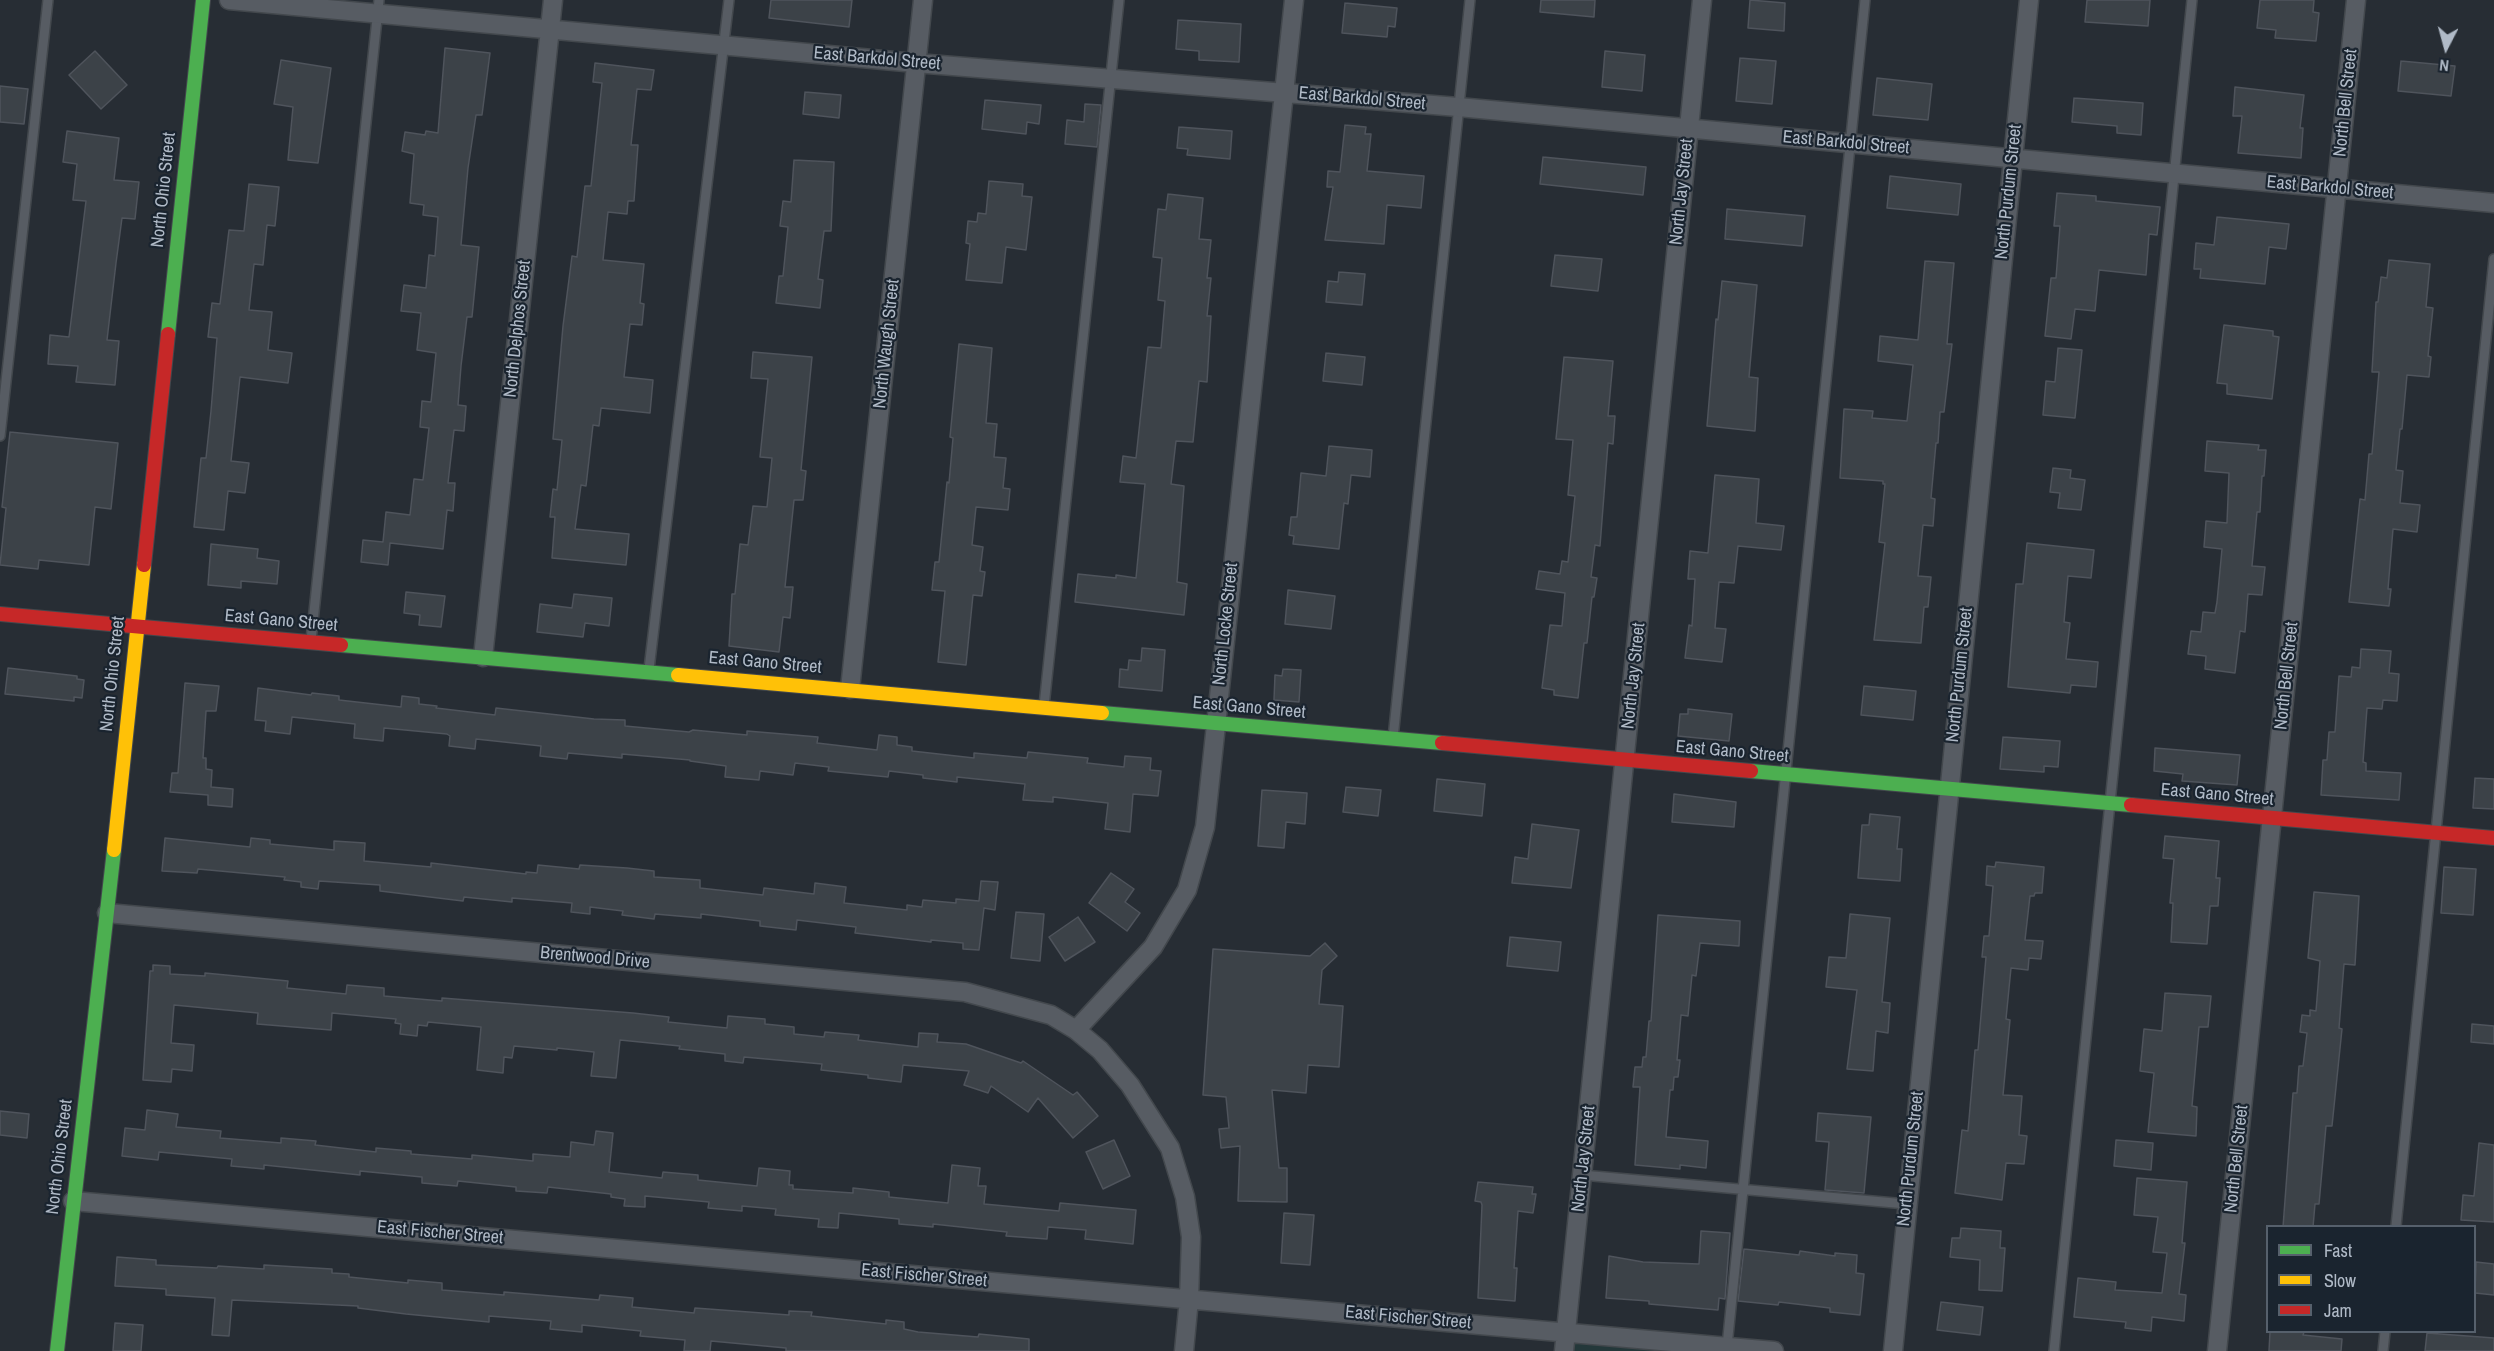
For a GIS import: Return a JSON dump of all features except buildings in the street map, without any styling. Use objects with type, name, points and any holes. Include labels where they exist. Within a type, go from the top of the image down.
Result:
[{"type":"street","name":"North Ohio Street","points":[[57,1351],[107,913],[203,0]]},
{"type":"street","name":"East Barkdol Street","points":[[229,0],[378,7],[550,29],[916,63],[1458,107],[2494,203]]},
{"type":"street","name":"North Delphos Street","points":[[483,657],[554,0]]},
{"type":"street","name":"North Waugh Street","points":[[850,688],[923,0]]},
{"type":"street","name":"North Locke Street","points":[[1076,1030],[1153,947],[1187,890],[1205,827],[1294,0]]},
{"type":"street","name":"North Jay Street","points":[[1564,1351],[1702,0]]},
{"type":"street","name":"North Purdum Street","points":[[1893,1351],[2029,0]]},
{"type":"street","name":"North Bell Street","points":[[2217,1351],[2356,0]]},
{"type":"street","name":"East Gano Street","points":[[0,614],[850,688],[1215,724],[2494,838]]},
{"type":"street","name":"Brentwood Drive","points":[[107,913],[965,992],[1052,1016],[1076,1030]]},
{"type":"street","points":[[1076,1030],[1100,1050],[1130,1085],[1170,1148],[1185,1197],[1191,1237],[1189,1299],[1184,1351]]},
{"type":"street","name":"East Fischer Street","points":[[74,1201],[1774,1351]]},
{"type":"lane","points":[[0,436],[48,0]]},
{"type":"lane","points":[[649,671],[729,0]]},
{"type":"lane","points":[[1044,706],[1119,0]]},
{"type":"lane","points":[[1393,739],[1470,0]]},
{"type":"lane","points":[[1727,1346],[1745,1189],[1785,774],[1865,0]]},
{"type":"lane","points":[[2054,1351],[2192,0]]},
{"type":"lane","points":[[311,642],[378,7]]},
{"type":"lane","points":[[2396,1225],[2494,258]]},
{"type":"lane","points":[[1582,1175],[1906,1204]]},
{"type":"lane","points":[[2383,1351],[2385,1333]]},
{"type":"green space","points":[[1566,1331],[1771,1351],[1564,1351]]},
{"type":"traffic: fast","points":[[168,334],[203,0]]},
{"type":"traffic: fast","points":[[341,645],[678,675]]},
{"type":"traffic: fast","points":[[1102,713],[1442,743]]},
{"type":"traffic: fast","points":[[1751,771],[2131,805]]},
{"type":"traffic: fast","points":[[57,1351],[114,850]]},
{"type":"traffic: slow","points":[[114,850],[144,565]]},
{"type":"traffic: slow","points":[[678,675],[1102,713]]},
{"type":"traffic: jam","points":[[144,565],[168,334]]},
{"type":"traffic: jam","points":[[0,614],[341,645]]},
{"type":"traffic: jam","points":[[1442,743],[1751,771]]},
{"type":"traffic: jam","points":[[2131,805],[2494,838]]}]
